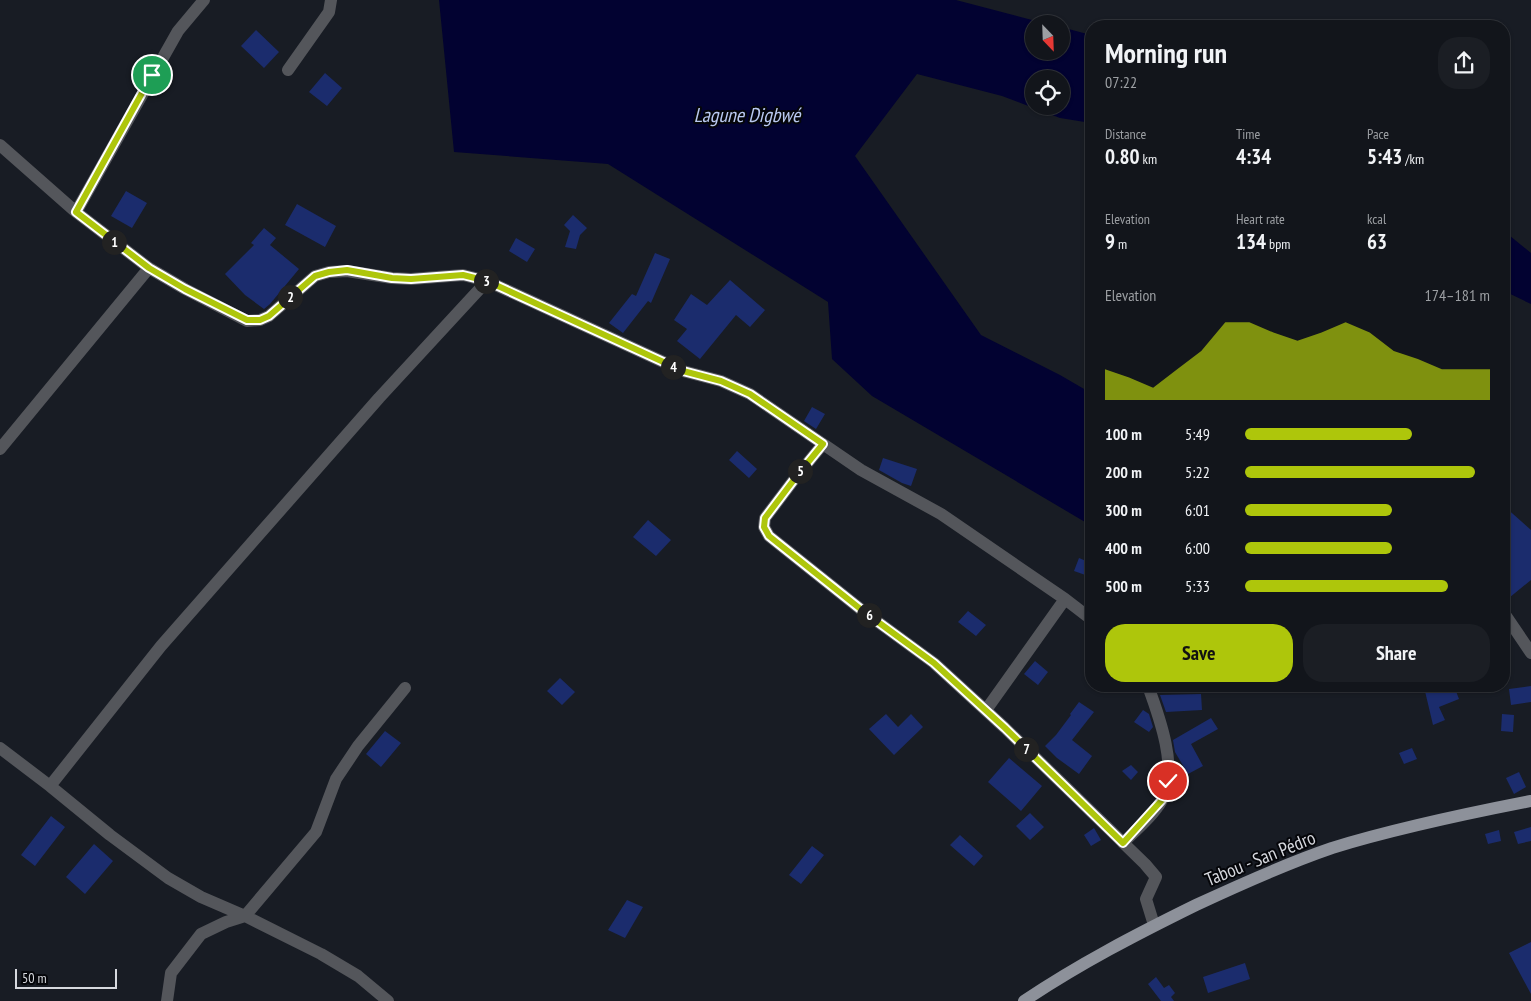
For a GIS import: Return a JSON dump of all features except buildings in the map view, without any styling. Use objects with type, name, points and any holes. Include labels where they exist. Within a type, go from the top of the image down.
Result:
[{"type":"main road","name":"Tabou - San Pédro","points":[[1024,1001],[1060,977],[1154,925],[1260,874],[1332,848],[1432,820],[1531,801]]},
{"type":"street","points":[[76,212],[178,30],[204,0]]},
{"type":"street","points":[[288,70],[329,12],[331,0]]},
{"type":"street","points":[[0,145],[76,212],[149,268],[185,289],[247,320],[260,320],[269,316],[315,276],[329,272],[347,270],[392,278],[411,279],[463,275],[487,281],[683,371],[721,381],[750,394],[861,470],[942,514],[1085,614]]},
{"type":"street","points":[[0,449],[149,268]]},
{"type":"street","points":[[50,786],[161,646],[379,398],[487,281]]},
{"type":"street","points":[[823,444],[765,518],[764,527],[769,536],[863,611],[934,663],[986,710],[1145,864],[1156,877],[1146,898],[1154,925]]},
{"type":"street","points":[[986,710],[1065,599]]},
{"type":"street","points":[[1510,622],[1531,653]]},
{"type":"street","points":[[167,1001],[171,973],[201,934],[226,922],[245,916],[316,832],[336,779],[358,746],[405,688]]},
{"type":"street","points":[[1123,843],[1162,800],[1168,781],[1168,758],[1150,692]]},
{"type":"street","points":[[0,748],[168,878],[201,897],[245,916],[321,954],[358,976],[388,1001]]},
{"type":"water","name":"Lagune Digbwé","points":[[439,0],[956,0],[1025,18],[1025,60],[1070,60],[1070,29],[1085,33],[1085,122],[1052,115],[1070,115],[1070,70],[1025,70],[1025,105],[1002,96],[917,74],[855,156],[981,335],[1085,390],[1085,522],[872,396],[832,359],[828,302],[608,164],[454,152]]},
{"type":"water","points":[[1510,236],[1531,253],[1531,304],[1510,294]]},
{"type":"route","points":[[152,75],[76,212],[149,268],[185,289],[247,320],[260,320],[269,316],[315,276],[329,272],[347,270],[392,278],[411,279],[463,275],[487,281],[683,371],[721,381],[750,394],[823,444],[765,518],[764,527],[769,536],[863,611],[934,663],[1005,728],[1123,843],[1162,800],[1168,781]]}]
